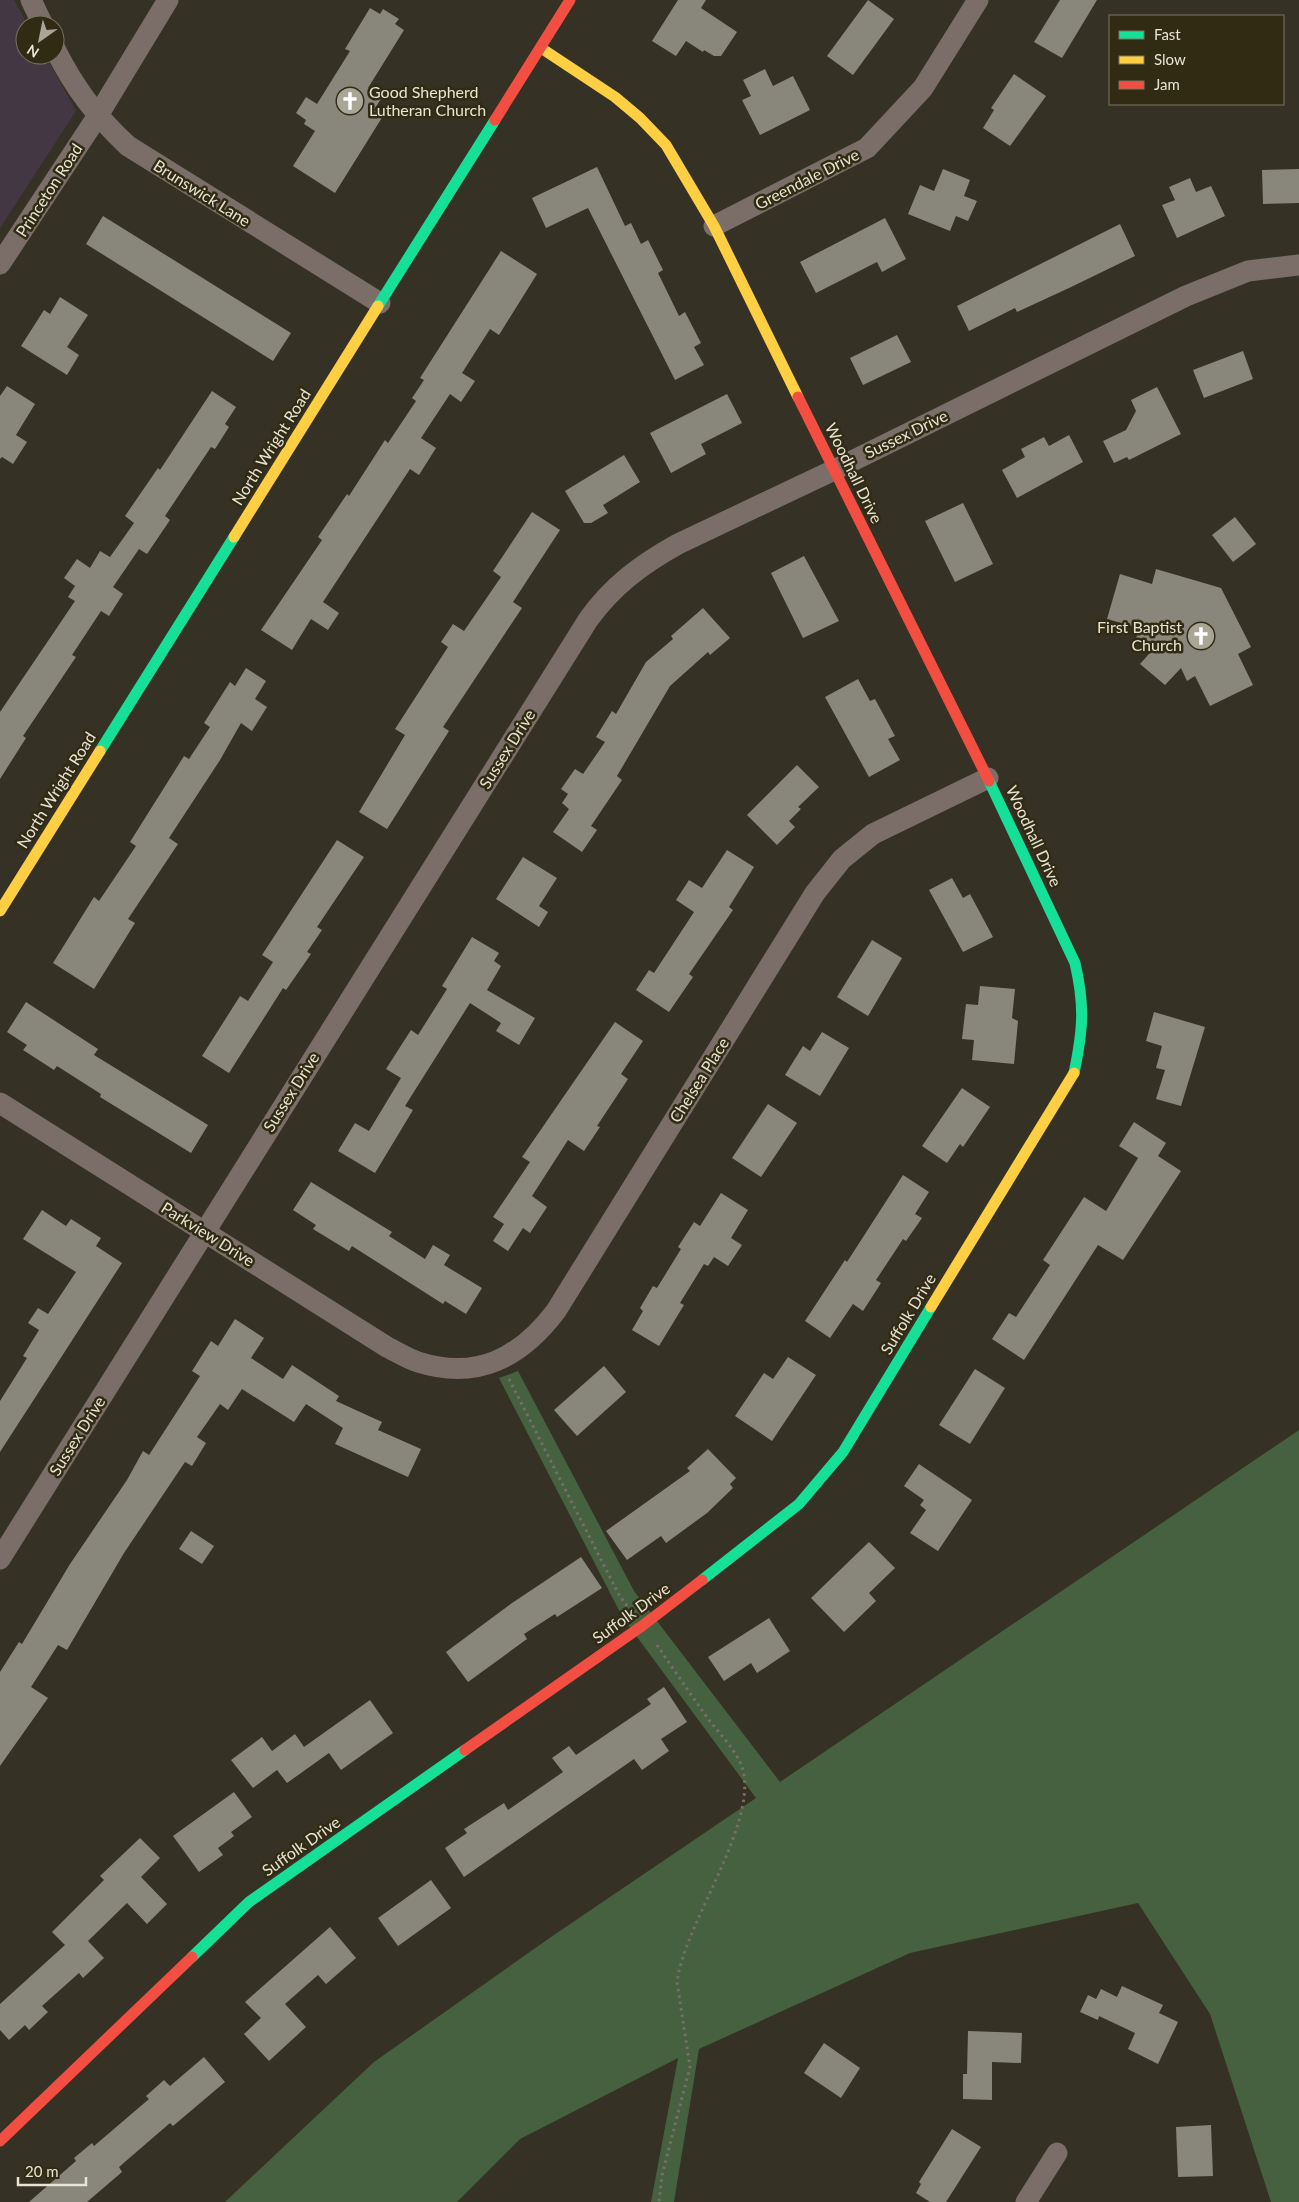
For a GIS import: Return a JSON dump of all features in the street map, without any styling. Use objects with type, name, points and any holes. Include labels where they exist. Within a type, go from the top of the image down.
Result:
[{"type":"street","points":[[31,0],[38,15]]},
{"type":"street","name":"Princeton Road","points":[[0,264],[97,117],[168,0]]},
{"type":"street","name":"North Wright Road","points":[[0,911],[570,0]]},
{"type":"street","name":"Greendale Drive","points":[[714,226],[867,148],[923,88],[978,0]]},
{"type":"street","name":"Woodhall Drive","points":[[541,48],[615,97],[640,118],[666,145],[714,226],[988,778],[1075,962]]},
{"type":"street","name":"Brunswick Lane","points":[[63,65],[97,117],[128,146],[380,303]]},
{"type":"street","name":"Sussex Drive","points":[[0,1559],[599,604],[633,572],[653,558],[1186,296],[1248,271],[1299,265]]},
{"type":"street","name":"Chelsea Place","points":[[418,1362],[447,1368],[474,1368],[500,1360],[519,1350],[539,1333],[556,1311],[815,893],[842,859],[873,834],[988,778]]},
{"type":"street","name":"Suffolk Drive","points":[[0,2141],[249,1902],[642,1626],[799,1504],[843,1452],[1074,1074],[1084,1028],[1080,984],[1075,962]]},
{"type":"street","name":"Parkview Drive","points":[[0,1104],[387,1347],[418,1362]]},
{"type":"street","points":[[1026,2202],[1057,2153]]},
{"type":"path","points":[[500,1360],[619,1595],[740,1760],[746,1797],[737,1829],[696,1920],[678,1968],[677,1982],[690,2066],[662,2175],[659,2202]]},
{"type":"shaded area","points":[[0,0],[14,0],[22,15],[15,15],[15,65],[51,65],[76,111],[0,228]]},
{"type":"green space","points":[[518,1371],[634,1591],[780,1782],[1299,1430],[1299,2202],[1271,2202],[1210,2014],[1138,1903],[910,1953],[699,2049],[674,2202],[651,2202],[678,2058],[520,2139],[457,2202],[225,2202],[374,2062],[551,1937],[756,1798],[623,1618],[499,1378]]},
{"type":"building","points":[[678,0],[706,0],[701,8],[737,32],[721,56],[714,56],[704,50],[703,52],[686,41],[676,56],[652,41]]},
{"type":"building","points":[[868,0],[894,19],[853,75],[827,56]]},
{"type":"building","points":[[1060,0],[1097,0],[1062,58],[1034,42]]},
{"type":"building","name":"Good Shepherd Lutheran Church","points":[[370,8],[380,14],[383,9],[399,19],[395,24],[404,30],[368,88],[382,97],[374,110],[383,116],[335,193],[293,166],[315,131],[304,124],[306,120],[296,113],[306,97],[317,104],[350,51],[345,49]]},
{"type":"building","points":[[765,69],[773,86],[793,76],[810,110],[760,135],[742,100],[751,96],[743,80]]},
{"type":"building","points":[[1014,74],[1046,96],[1010,146],[983,128],[994,110],[991,108]]},
{"type":"building","points":[[597,167],[625,226],[631,223],[641,244],[648,240],[663,270],[658,273],[679,316],[685,312],[701,343],[694,347],[704,365],[675,380],[588,208],[546,228],[532,198]]},
{"type":"building","points":[[943,169],[970,180],[964,196],[977,201],[968,221],[956,216],[950,231],[908,214],[920,185],[934,191]]},
{"type":"building","points":[[1299,169],[1299,203],[1263,204],[1262,170]]},
{"type":"building","points":[[1190,178],[1196,192],[1211,186],[1225,216],[1177,238],[1162,205],[1175,200],[1169,187]]},
{"type":"building","points":[[103,216],[291,333],[273,361],[86,244]]},
{"type":"building","points":[[885,218],[906,259],[882,272],[877,262],[816,293],[800,262]]},
{"type":"building","points":[[1120,224],[1135,256],[1017,312],[1015,308],[969,331],[957,306]]},
{"type":"building","points":[[501,251],[537,274],[499,335],[490,329],[462,373],[475,381],[461,402],[450,394],[421,438],[436,448],[419,475],[410,469],[323,602],[339,613],[328,630],[311,619],[292,650],[261,630],[322,540],[318,537],[347,494],[349,496],[385,440],[388,443],[416,401],[412,398],[424,380],[420,378]]},
{"type":"building","points":[[60,297],[88,315],[67,347],[79,355],[67,375],[21,346],[44,310],[50,314]]},
{"type":"building","points":[[897,335],[911,362],[863,385],[850,358]]},
{"type":"building","points":[[1243,351],[1253,379],[1204,398],[1193,370]]},
{"type":"building","points":[[7,386],[35,404],[16,435],[27,442],[13,464],[2,457],[0,459],[0,396]]},
{"type":"building","points":[[1157,387],[1181,434],[1129,460],[1127,457],[1114,463],[1103,441],[1126,430],[1136,411],[1131,400]]},
{"type":"building","points":[[212,391],[236,407],[225,424],[229,427],[215,449],[211,447],[165,516],[170,520],[147,554],[139,549],[113,587],[123,594],[109,616],[101,611],[72,655],[76,657],[23,736],[26,738],[0,779],[0,712],[75,601],[68,597],[75,586],[64,578],[77,559],[90,568],[100,551],[110,557],[134,523],[125,516],[158,468],[160,470]]},
{"type":"building","points":[[727,394],[742,423],[701,444],[706,454],[671,473],[650,433]]},
{"type":"building","points":[[1069,435],[1083,462],[1017,498],[1002,470],[1025,457],[1021,449],[1044,437],[1049,446]]},
{"type":"building","points":[[624,455],[640,482],[603,505],[608,513],[591,523],[584,523],[565,491]]},
{"type":"building","points":[[963,503],[993,564],[955,582],[925,521]]},
{"type":"building","points":[[532,512],[560,530],[513,602],[522,608],[443,727],[449,731],[387,829],[359,812],[405,735],[395,729],[448,647],[441,642],[453,624],[464,631],[501,577],[493,571]]},
{"type":"building","points":[[1235,517],[1256,544],[1233,562],[1212,535]]},
{"type":"building","points":[[804,556],[839,621],[803,638],[771,573]]},
{"type":"building","name":"First Baptist Church","points":[[1156,569],[1221,588],[1251,647],[1238,654],[1253,685],[1210,706],[1195,676],[1187,681],[1181,668],[1165,685],[1140,664],[1157,645],[1136,639],[1139,628],[1107,619],[1120,574],[1152,584]]},
{"type":"building","points":[[703,608],[730,638],[710,655],[708,652],[670,686],[617,776],[622,780],[591,826],[597,830],[582,852],[553,832],[569,809],[562,803],[568,794],[561,789],[575,769],[583,774],[605,742],[596,737],[612,711],[616,714],[646,662],[673,639],[671,636]]},
{"type":"building","points":[[246,668],[266,681],[255,699],[267,707],[252,731],[241,723],[220,760],[169,838],[178,844],[128,919],[135,923],[94,989],[53,963],[94,897],[99,901],[136,846],[130,842],[184,756],[189,759],[210,727],[204,723],[230,682],[235,686]]},
{"type":"building","points":[[858,679],[870,701],[875,699],[895,736],[888,739],[900,760],[869,777],[825,697]]},
{"type":"building","points":[[797,765],[819,787],[798,807],[801,809],[789,821],[795,827],[777,845],[747,815]]},
{"type":"building","points":[[337,840],[364,857],[317,927],[322,930],[307,952],[311,954],[286,990],[283,988],[229,1073],[202,1056],[240,996],[248,1001],[273,962],[262,955]]},
{"type":"building","points":[[727,850],[754,867],[729,907],[733,910],[689,974],[693,977],[669,1012],[636,990],[649,970],[654,973],[694,912],[676,900],[689,880],[702,888]]},
{"type":"building","points":[[523,857],[557,878],[539,906],[548,912],[539,927],[496,899]]},
{"type":"building","points":[[952,878],[963,898],[970,894],[993,937],[963,952],[929,890]]},
{"type":"building","points":[[472,937],[499,953],[494,961],[501,966],[487,990],[535,1018],[519,1045],[496,1031],[501,1023],[470,1003],[405,1106],[413,1110],[375,1173],[338,1151],[355,1123],[369,1131],[401,1078],[386,1069],[411,1030],[418,1035],[447,989],[442,986]]},
{"type":"building","points":[[872,940],[902,958],[868,1016],[837,997]]},
{"type":"building","points":[[980,986],[1015,989],[1012,1018],[1018,1021],[1014,1064],[972,1060],[974,1040],[962,1039],[966,1004],[978,1005]]},
{"type":"building","points":[[26,1002],[98,1049],[94,1055],[208,1125],[191,1153],[100,1097],[101,1094],[57,1066],[54,1070],[23,1050],[27,1045],[7,1032]]},
{"type":"building","points":[[1154,1012],[1205,1027],[1181,1106],[1156,1099],[1165,1070],[1156,1068],[1162,1046],[1146,1041]]},
{"type":"building","points":[[615,1022],[643,1041],[621,1074],[628,1079],[597,1126],[600,1127],[584,1151],[568,1140],[532,1196],[547,1207],[530,1233],[523,1228],[508,1251],[493,1241],[504,1224],[493,1217],[530,1162],[522,1157]]},
{"type":"building","points":[[822,1032],[849,1048],[820,1096],[785,1075],[803,1046],[810,1051]]},
{"type":"building","points":[[962,1088],[990,1107],[963,1147],[960,1144],[947,1163],[922,1146]]},
{"type":"building","points":[[768,1104],[797,1123],[761,1177],[732,1158]]},
{"type":"building","points":[[1134,1122],[1166,1143],[1158,1156],[1181,1171],[1123,1260],[1098,1245],[1024,1360],[992,1339],[1009,1313],[1016,1317],[1050,1265],[1043,1260],[1084,1197],[1106,1211],[1138,1158],[1119,1146]]},
{"type":"building","points":[[903,1175],[929,1192],[915,1214],[922,1218],[906,1241],[903,1239],[876,1280],[881,1283],[863,1311],[853,1304],[830,1338],[805,1321],[845,1260],[847,1262]]},
{"type":"building","points":[[311,1182],[392,1232],[389,1236],[425,1259],[433,1245],[450,1255],[444,1265],[482,1288],[466,1314],[445,1301],[443,1304],[352,1246],[349,1251],[313,1229],[316,1225],[293,1210]]},
{"type":"building","points":[[721,1193],[748,1210],[731,1238],[742,1245],[728,1266],[714,1257],[708,1266],[704,1264],[680,1303],[684,1305],[659,1346],[632,1330],[643,1311],[640,1308],[653,1286],[657,1288],[681,1249],[678,1247],[694,1222],[700,1226]]},
{"type":"building","points":[[42,1210],[66,1226],[71,1219],[101,1238],[96,1246],[122,1263],[0,1452],[0,1401],[27,1358],[23,1356],[39,1330],[28,1323],[38,1308],[48,1314],[76,1272],[23,1239]]},
{"type":"building","points":[[235,1319],[264,1338],[251,1358],[283,1379],[292,1365],[339,1396],[336,1401],[382,1422],[378,1430],[421,1449],[408,1477],[335,1444],[343,1428],[306,1404],[294,1422],[242,1389],[228,1410],[220,1404],[197,1437],[206,1443],[192,1466],[185,1462],[124,1553],[67,1650],[58,1645],[31,1687],[48,1698],[0,1766],[0,1672],[19,1642],[22,1644],[70,1564],[127,1480],[143,1451],[149,1455],[200,1376],[192,1371],[211,1341],[218,1346]]},
{"type":"building","points":[[788,1357],[816,1375],[772,1441],[735,1416],[764,1373],[773,1379]]},
{"type":"building","points":[[604,1366],[626,1392],[577,1436],[554,1410]]},
{"type":"building","points":[[975,1369],[1005,1388],[970,1444],[939,1425]]},
{"type":"building","points":[[708,1449],[736,1478],[730,1484],[733,1488],[707,1513],[666,1543],[661,1536],[627,1560],[606,1531],[690,1471],[687,1468]]},
{"type":"building","points":[[919,1464],[972,1500],[938,1551],[910,1533],[926,1510],[920,1505],[924,1500],[904,1486]]},
{"type":"building","points":[[191,1531],[214,1546],[202,1564],[179,1549]]},
{"type":"building","points":[[869,1542],[895,1568],[869,1593],[876,1601],[844,1632],[811,1598]]},
{"type":"building","points":[[581,1557],[602,1588],[557,1617],[555,1614],[524,1634],[527,1639],[468,1682],[446,1652],[512,1603]]},
{"type":"building","points":[[769,1618],[790,1651],[757,1673],[751,1663],[724,1681],[708,1657]]},
{"type":"building","points":[[664,1687],[687,1722],[661,1739],[669,1751],[642,1770],[634,1759],[464,1877],[445,1848],[467,1833],[464,1829],[504,1803],[508,1810],[563,1772],[552,1758],[569,1746],[576,1755],[651,1704],[647,1699]]},
{"type":"building","points":[[370,1700],[393,1733],[341,1770],[329,1753],[287,1783],[277,1770],[253,1788],[231,1760],[262,1737],[272,1751],[295,1734],[304,1747]]},
{"type":"building","points":[[234,1792],[252,1817],[231,1832],[234,1836],[218,1848],[223,1855],[199,1872],[173,1836]]},
{"type":"building","points":[[140,1838],[160,1858],[141,1877],[167,1904],[147,1924],[127,1903],[88,1941],[104,1958],[83,1978],[79,1973],[42,2006],[48,2012],[29,2030],[25,2025],[9,2040],[0,2030],[0,2004],[65,1945],[52,1932],[104,1880],[100,1876]]},
{"type":"building","points":[[431,1880],[451,1908],[398,1946],[378,1918]]},
{"type":"building","points":[[330,1927],[356,1958],[326,1984],[318,1975],[285,2004],[306,2027],[269,2061],[244,2034],[261,2018],[245,2002]]},
{"type":"building","points":[[1122,1986],[1163,2005],[1159,2013],[1178,2022],[1158,2064],[1128,2049],[1135,2033],[1099,2016],[1098,2020],[1080,2012],[1088,1995],[1096,1999],[1101,1989],[1117,1997]]},
{"type":"building","points":[[968,2031],[1022,2033],[1021,2063],[992,2062],[992,2100],[963,2099],[963,2074],[967,2074]]},
{"type":"building","points":[[824,2043],[860,2068],[841,2098],[804,2073]]},
{"type":"building","points":[[204,2057],[225,2082],[173,2126],[170,2123],[119,2167],[122,2172],[87,2202],[29,2202],[76,2161],[74,2158],[92,2143],[94,2146],[149,2099],[146,2096],[164,2080],[170,2086]]},
{"type":"building","points":[[1211,2125],[1213,2176],[1178,2177],[1176,2127]]},
{"type":"building","points":[[952,2129],[981,2147],[946,2202],[930,2202],[916,2193],[921,2184],[919,2182]]},
{"type":"traffic: fast","points":[[378,306],[495,120]]},
{"type":"traffic: fast","points":[[100,751],[234,537]]},
{"type":"traffic: fast","points":[[989,781],[1075,963],[1082,1018],[1074,1073]]},
{"type":"traffic: fast","points":[[702,1580],[799,1504],[843,1452],[931,1307]]},
{"type":"traffic: fast","points":[[192,1957],[249,1902],[465,1750]]},
{"type":"traffic: slow","points":[[541,48],[615,97],[640,118],[666,145],[714,226],[798,397]]},
{"type":"traffic: slow","points":[[234,537],[378,306]]},
{"type":"traffic: slow","points":[[0,911],[100,751]]},
{"type":"traffic: slow","points":[[931,1307],[1074,1073]]},
{"type":"traffic: jam","points":[[495,120],[570,0]]},
{"type":"traffic: jam","points":[[798,397],[989,781]]},
{"type":"traffic: jam","points":[[465,1750],[642,1626],[702,1580]]},
{"type":"traffic: jam","points":[[0,2141],[192,1957]]},
{"type":"place","name":"Good Shepherd Lutheran Church","points":[[350,101]]},
{"type":"place","name":"First Baptist Church","points":[[1201,636]]}]
